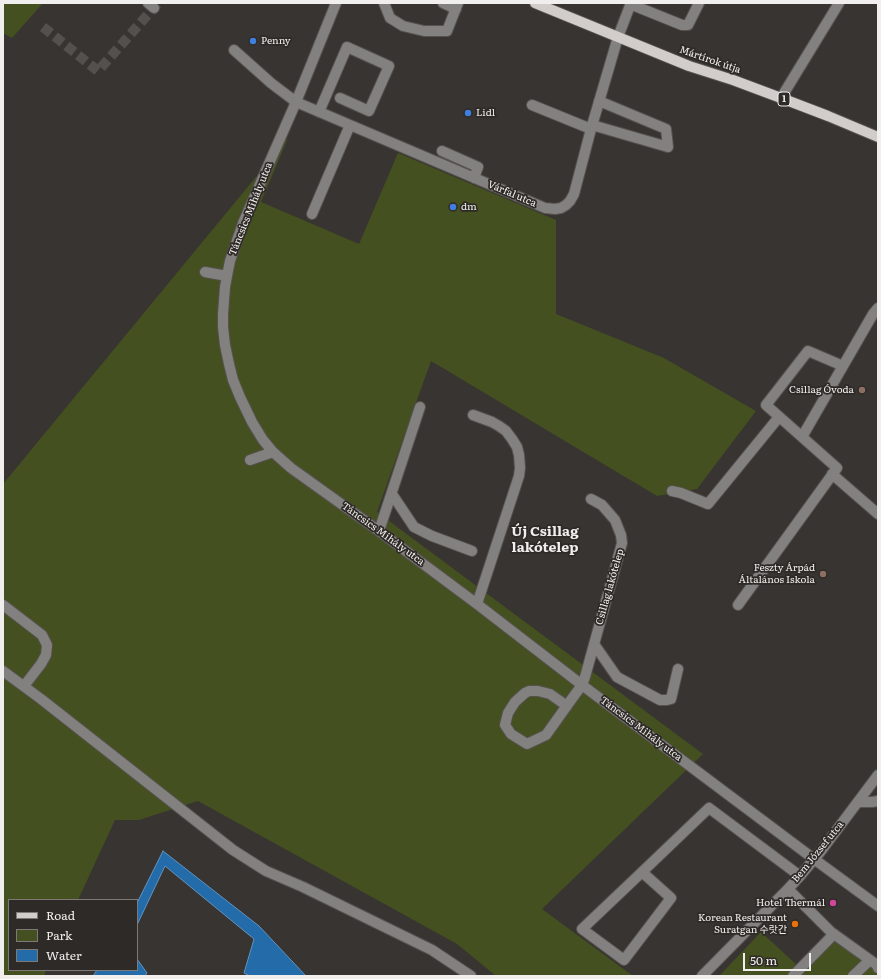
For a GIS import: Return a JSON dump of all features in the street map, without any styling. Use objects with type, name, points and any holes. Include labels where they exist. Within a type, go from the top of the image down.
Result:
[{"type":"main road","name":"Mártírok útja","points":[[535,3],[689,66],[733,80],[878,136]]},
{"type":"street","name":"Táncsics Mihály utca","points":[[336,3],[296,102],[243,223],[230,261],[227,276],[223,327],[229,364],[233,380],[246,411],[263,440],[290,468],[379,531],[878,906]]},
{"type":"street","points":[[384,3],[390,18],[403,26],[424,31],[447,31],[457,6],[443,3]]},
{"type":"street","name":"Várfal utca","points":[[234,50],[296,102],[544,208],[555,209],[561,208],[570,201],[574,194],[591,127],[618,37],[630,3]]},
{"type":"street","points":[[630,3],[682,26],[688,25],[700,3]]},
{"type":"street","points":[[781,98],[839,3]]},
{"type":"street","points":[[319,112],[348,47],[389,66],[369,111],[340,98]]},
{"type":"street","points":[[532,105],[591,127],[668,147],[666,129],[599,101]]},
{"type":"street","points":[[312,214],[350,125]]},
{"type":"street","points":[[442,151],[478,167],[474,178]]},
{"type":"street","points":[[205,272],[227,276]]},
{"type":"street","points":[[802,437],[873,314],[878,308]]},
{"type":"street","points":[[738,605],[837,468],[766,405],[808,351],[843,366]]},
{"type":"street","points":[[379,531],[420,407]]},
{"type":"street","points":[[473,415],[492,422],[506,431],[517,447],[520,468],[519,476],[477,604]]},
{"type":"street","points":[[672,491],[708,504],[779,417]]},
{"type":"street","points":[[250,460],[273,452]]},
{"type":"street","points":[[832,474],[878,514]]},
{"type":"street","points":[[392,494],[414,527],[423,533],[472,551]]},
{"type":"street","name":"Csillag lakótelep","points":[[567,706],[582,685],[585,677],[622,543],[621,535],[614,520],[602,505],[591,499]]},
{"type":"street","points":[[3,605],[42,635],[47,645],[46,655],[41,664],[24,686]]},
{"type":"street","points":[[594,644],[617,677],[660,700],[671,699],[678,669]]},
{"type":"street","points":[[3,671],[48,703],[233,850],[266,871],[303,886],[432,950],[471,976]]},
{"type":"street","points":[[529,691],[538,691],[550,694],[567,706],[546,735],[527,744],[511,734],[505,725],[508,713],[515,702],[529,691]]},
{"type":"street","name":"Bem József utca","points":[[702,976],[800,876],[878,775]]},
{"type":"street","points":[[858,802],[878,801]]},
{"type":"street","points":[[642,872],[671,898],[624,960],[582,929],[709,808],[800,876]]},
{"type":"street","points":[[788,889],[834,934],[877,965],[878,968]]},
{"type":"street","points":[[793,976],[834,934]]},
{"type":"street","points":[[853,976],[870,960]]},
{"type":"green space","points":[[4,3],[43,3],[12,38],[3,33]]},
{"type":"green space","points":[[288,138],[261,202],[359,244],[398,153],[556,220],[556,314],[664,358],[756,411],[697,489],[657,496],[431,361],[377,512],[703,754],[542,909],[633,976],[496,976],[457,944],[198,801],[139,820],[115,820],[78,899],[8,899],[8,971],[46,971],[44,976],[3,976],[3,484]]},
{"type":"green space","points":[[833,930],[878,961],[878,976],[719,976],[761,932],[798,966]]},
{"type":"water","points":[[163,851],[259,926],[306,976],[250,976],[244,973],[254,939],[165,866],[138,923],[138,901]]},
{"type":"water","points":[[138,960],[147,973],[145,976],[93,976],[96,971],[138,971]]},
{"type":"tunnel","points":[[43,27],[98,71],[158,3]]},
{"type":"place","name":"Penny","points":[[253,41]]},
{"type":"place","name":"Lidl","points":[[468,113]]},
{"type":"place","name":"dm","points":[[453,207]]},
{"type":"place","name":"Csillag Óvoda","points":[[862,390]]},
{"type":"place","name":"Feszty Árpád Általános Iskola","points":[[823,574]]},
{"type":"place","name":"Hotel Thermál","points":[[833,903]]},
{"type":"place","name":"Korean Restaurant Suratgan 수랏간","points":[[795,924]]},
{"type":"district","name":"Új Csillag lakótelep","points":[[545,540]]}]
